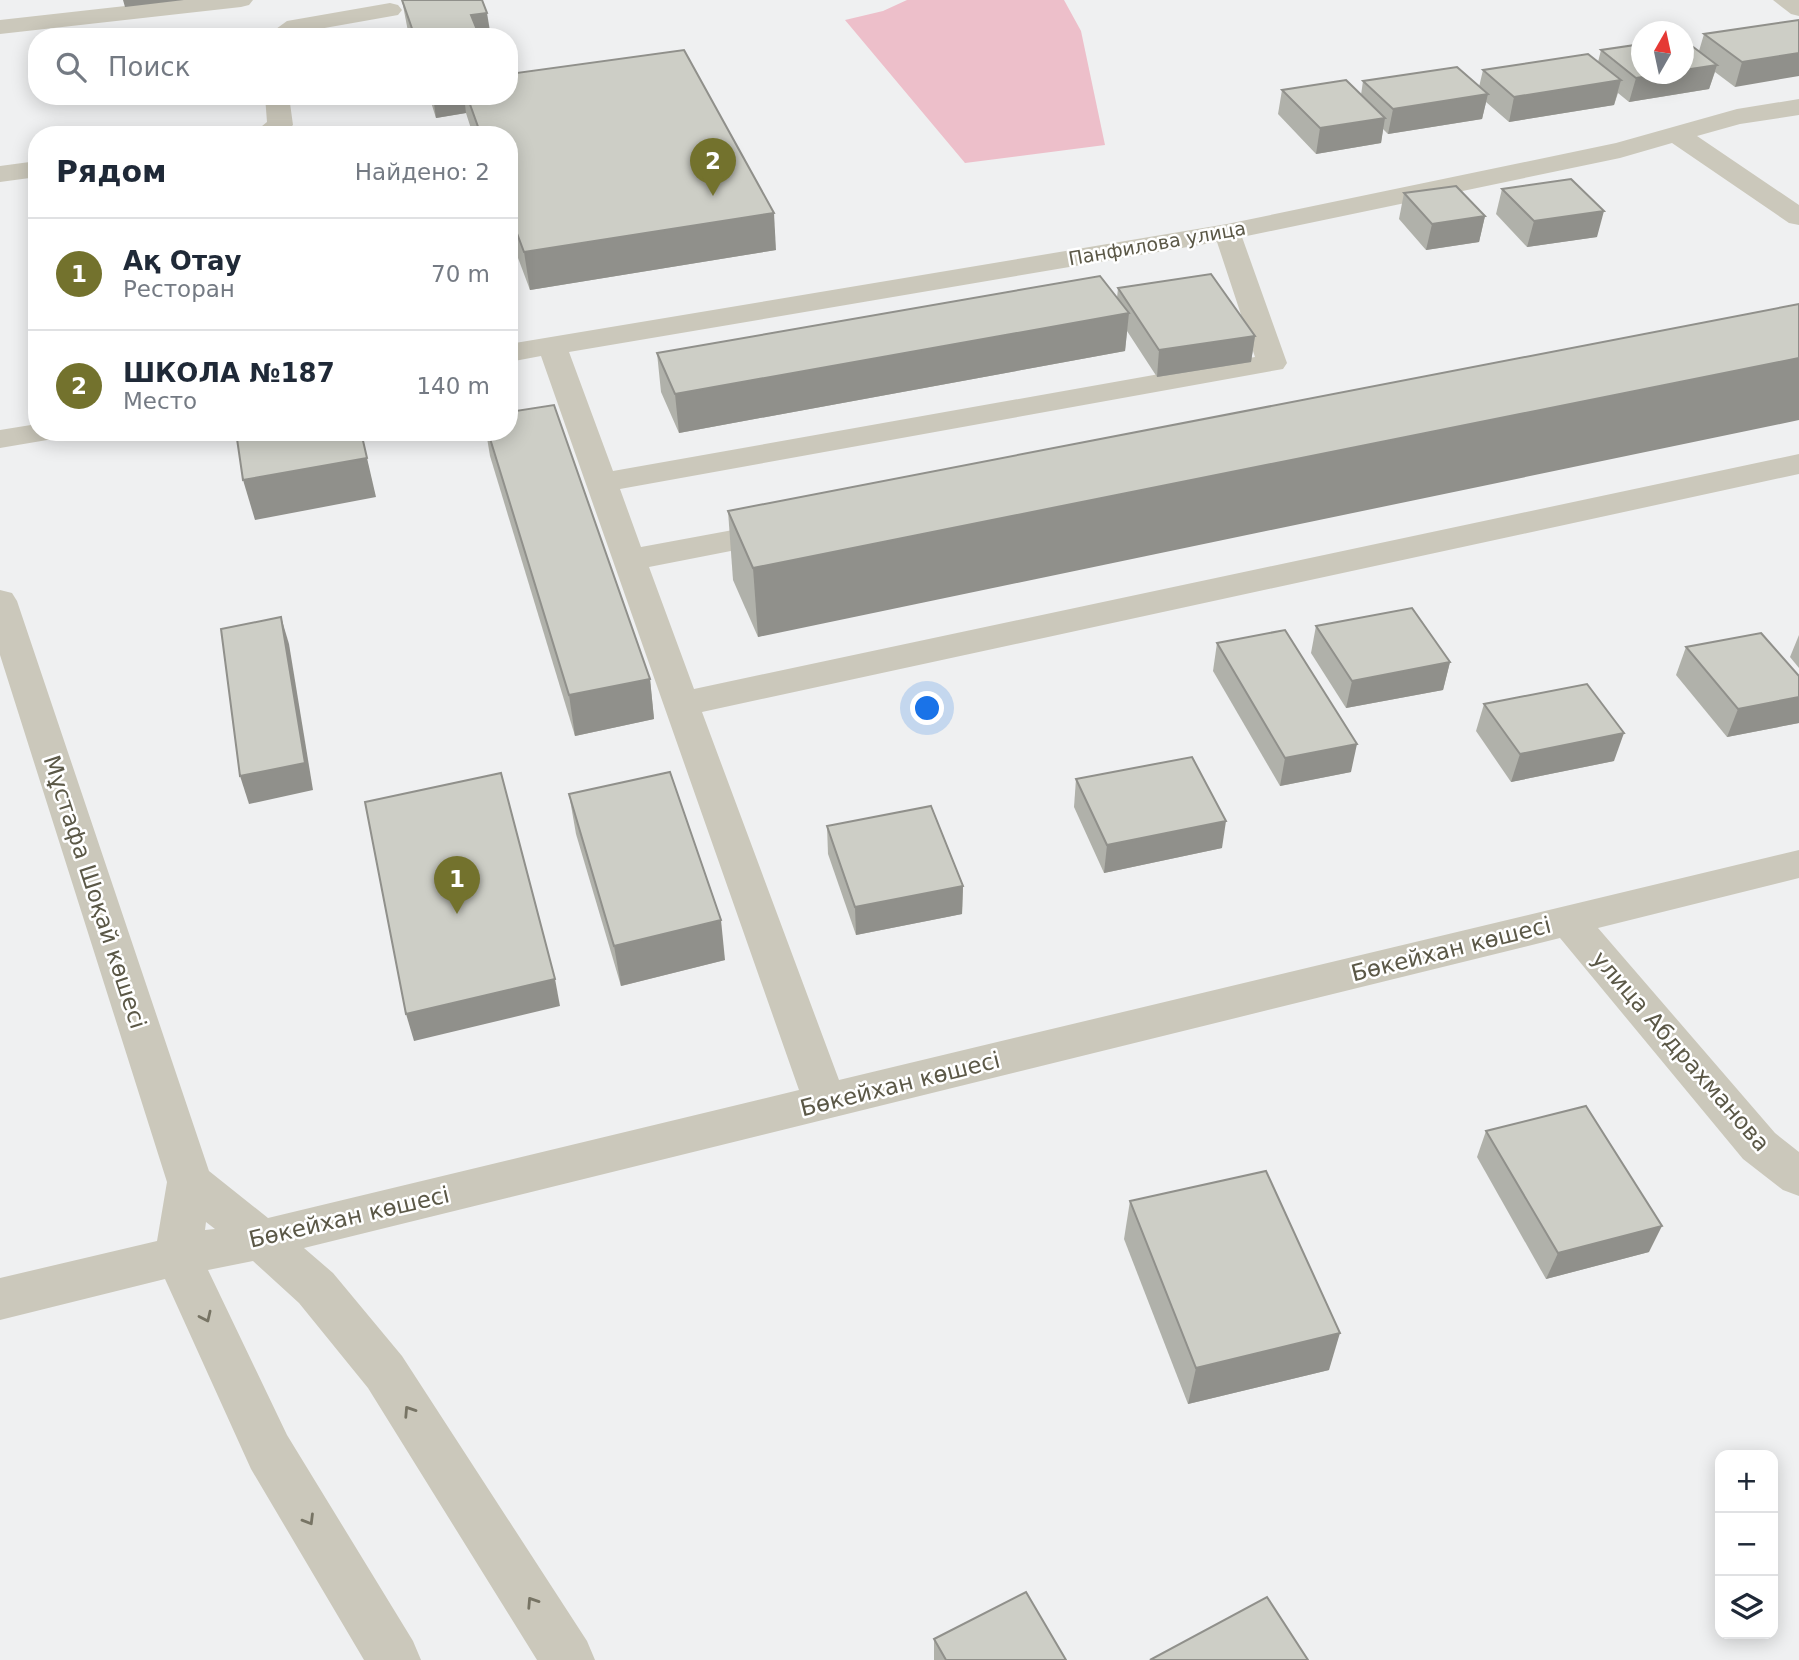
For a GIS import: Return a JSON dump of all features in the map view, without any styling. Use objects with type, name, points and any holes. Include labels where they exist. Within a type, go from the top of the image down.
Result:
[{"type":"street","points":[[0,27],[241,0]]},
{"type":"street","points":[[1785,0],[1799,9]]},
{"type":"street","points":[[292,28],[390,10]]},
{"type":"street","points":[[278,105],[278,126]]},
{"type":"street","name":"Панфилова улица","points":[[518,352],[1227,232],[1620,150],[1737,117],[1799,107]]},
{"type":"street","points":[[1676,134],[1799,216]]},
{"type":"street","points":[[0,174],[28,170]]},
{"type":"street","points":[[601,483],[1272,363],[1227,232]]},
{"type":"street","points":[[552,346],[825,1102]]},
{"type":"street","points":[[0,439],[28,434]]},
{"type":"street","points":[[681,704],[1799,464]]},
{"type":"street","points":[[629,560],[808,526]]},
{"type":"street","name":"Мұстафа Шоқай көшесі","points":[[0,601],[190,1182],[178,1256]]},
{"type":"street","name":"Бөкейхан көшесі","points":[[0,1299],[261,1239],[1799,864]]},
{"type":"street","name":"улица Абдрахманова","points":[[1569,920],[1759,1146],[1799,1177]]},
{"type":"street","points":[[190,1182],[316,1288],[385,1372],[568,1660]]},
{"type":"street","points":[[178,1256],[269,1452],[394,1660]]},
{"type":"shaded area","points":[[907,0],[1064,0],[1081,31],[1105,145],[965,163],[845,20],[883,11]]},
{"type":"building","points":[[402,0],[482,0],[487,13],[471,15],[476,28],[412,28]]},
{"type":"building","points":[[1799,20],[1799,53],[1742,62],[1704,34]]},
{"type":"building","points":[[1631,46],[1631,74],[1601,50]]},
{"type":"building","points":[[1694,48],[1717,65],[1694,68]]},
{"type":"building","points":[[684,50],[774,213],[524,252],[518,236],[518,126],[478,126],[470,105],[518,105],[518,73]]},
{"type":"building","points":[[1588,54],[1621,80],[1514,97],[1483,70]]},
{"type":"building","points":[[1457,67],[1488,94],[1393,109],[1363,81]]},
{"type":"building","points":[[1346,80],[1385,118],[1320,128],[1282,90]]},
{"type":"building","points":[[1571,179],[1604,211],[1534,221],[1502,189]]},
{"type":"building","points":[[1456,186],[1485,216],[1432,224],[1404,193]]},
{"type":"building","points":[[1211,274],[1255,336],[1159,350],[1118,288]]},
{"type":"building","points":[[1100,276],[1129,313],[675,394],[657,353]]},
{"type":"building","points":[[1799,304],[1799,358],[753,568],[728,511]]},
{"type":"building","points":[[554,405],[650,679],[569,695],[491,441],[518,441],[518,411]]},
{"type":"building","points":[[237,441],[363,441],[367,458],[243,480]]},
{"type":"building","points":[[1412,608],[1450,662],[1352,681],[1316,626]]},
{"type":"building","points":[[281,617],[305,763],[240,776],[221,629]]},
{"type":"building","points":[[1285,630],[1357,744],[1285,758],[1217,643]]},
{"type":"building","points":[[1761,633],[1799,676],[1799,697],[1738,709],[1686,647]]},
{"type":"building","points":[[1587,684],[1624,733],[1520,754],[1484,704]]},
{"type":"building","points":[[1192,757],[1226,821],[1107,845],[1076,779]]},
{"type":"building","points":[[670,772],[721,920],[614,946],[569,794]]},
{"type":"building","points":[[501,773],[555,979],[406,1014],[365,802]]},
{"type":"building","points":[[931,806],[963,886],[855,907],[827,826]]},
{"type":"building","points":[[1586,1106],[1662,1226],[1558,1253],[1486,1131]]},
{"type":"building","points":[[1266,1171],[1340,1333],[1196,1368],[1130,1201]]},
{"type":"building","points":[[1026,1592],[1066,1660],[946,1660],[934,1639]]},
{"type":"building","points":[[1267,1597],[1308,1660],[1150,1660]]},
{"type":"place","name":"ШКОЛА №187","points":[[713,196]]},
{"type":"place","name":"Ақ Отау","points":[[457,914]]}]
